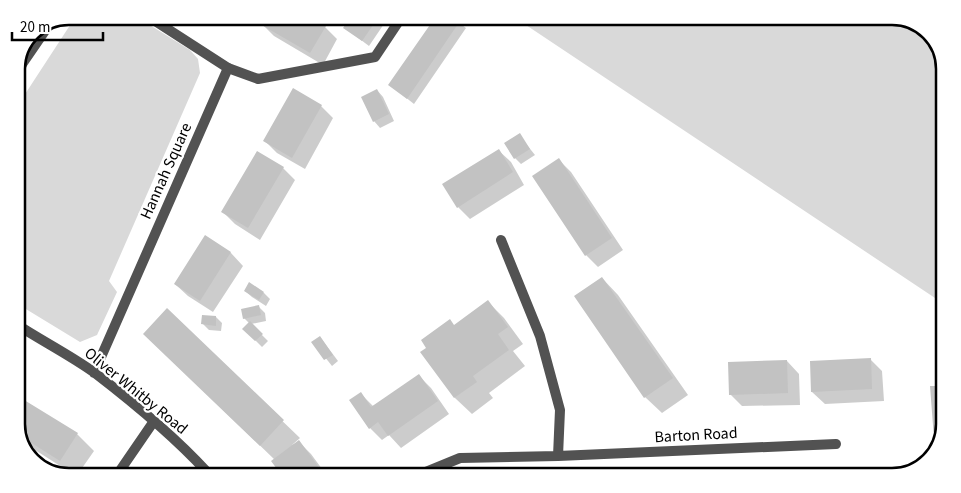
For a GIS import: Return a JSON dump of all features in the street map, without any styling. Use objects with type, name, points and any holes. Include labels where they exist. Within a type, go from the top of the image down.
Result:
[{"type":"street","points":[[161,25],[228,68],[258,79],[375,57],[396,25]]},
{"type":"street","points":[[27,57],[42,35]]},
{"type":"street","name":"Hannah Square","points":[[94,373],[228,68]]},
{"type":"street","points":[[501,240],[540,336],[560,410],[558,456]]},
{"type":"street","name":"Oliver Whitby Road","points":[[25,330],[94,373],[154,421],[203,468]]},
{"type":"street","points":[[122,468],[154,421]]},
{"type":"street","name":"Barton Road","points":[[436,468],[460,458],[558,456],[836,444]]},
{"type":"shaded area","points":[[70,25],[150,25],[190,50],[198,59],[200,73],[109,281],[117,292],[97,335],[80,342],[25,308],[25,94]]},
{"type":"shaded area","points":[[526,25],[897,25],[916,32],[929,45],[934,55],[936,66],[936,299]]},
{"type":"building","points":[[262,25],[326,26],[310,53]]},
{"type":"building","points":[[345,25],[373,25],[362,41],[343,28]]},
{"type":"building","points":[[430,25],[457,25],[407,99],[388,85]]},
{"type":"building","points":[[293,88],[322,105],[292,158],[263,141]]},
{"type":"building","points":[[377,89],[389,114],[373,122],[361,97]]},
{"type":"building","points":[[520,133],[530,149],[514,159],[504,143]]},
{"type":"building","points":[[499,149],[513,172],[457,208],[442,184]]},
{"type":"building","points":[[257,151],[284,167],[248,228],[221,212]]},
{"type":"building","points":[[559,158],[612,238],[585,256],[532,176]]},
{"type":"building","points":[[205,235],[231,252],[200,301],[174,284]]},
{"type":"building","points":[[602,277],[673,378],[644,398],[574,296]]},
{"type":"building","points":[[249,282],[264,292],[259,300],[244,291]]},
{"type":"building","points":[[488,300],[508,327],[498,334],[509,350],[473,376],[477,382],[454,398],[420,352],[426,348],[421,340],[450,319],[454,325]]},
{"type":"building","points":[[259,305],[261,315],[243,319],[241,309]]},
{"type":"building","points":[[167,308],[284,420],[260,446],[143,334]]},
{"type":"building","points":[[202,315],[216,316],[216,326],[201,324]]},
{"type":"building","points":[[250,321],[263,334],[255,341],[242,329]]},
{"type":"building","points":[[320,336],[333,355],[324,360],[311,342]]},
{"type":"building","points":[[871,358],[872,389],[811,392],[810,361]]},
{"type":"building","points":[[787,360],[788,393],[729,395],[728,362]]},
{"type":"building","points":[[419,374],[438,401],[388,436],[378,422],[369,429],[349,400],[361,392],[371,407]]},
{"type":"building","points":[[930,386],[936,386],[936,429],[934,436]]},
{"type":"building","points":[[25,401],[78,433],[60,461],[29,441],[27,438]]},
{"type":"building","points":[[299,440],[319,468],[276,468],[271,461]]}]
